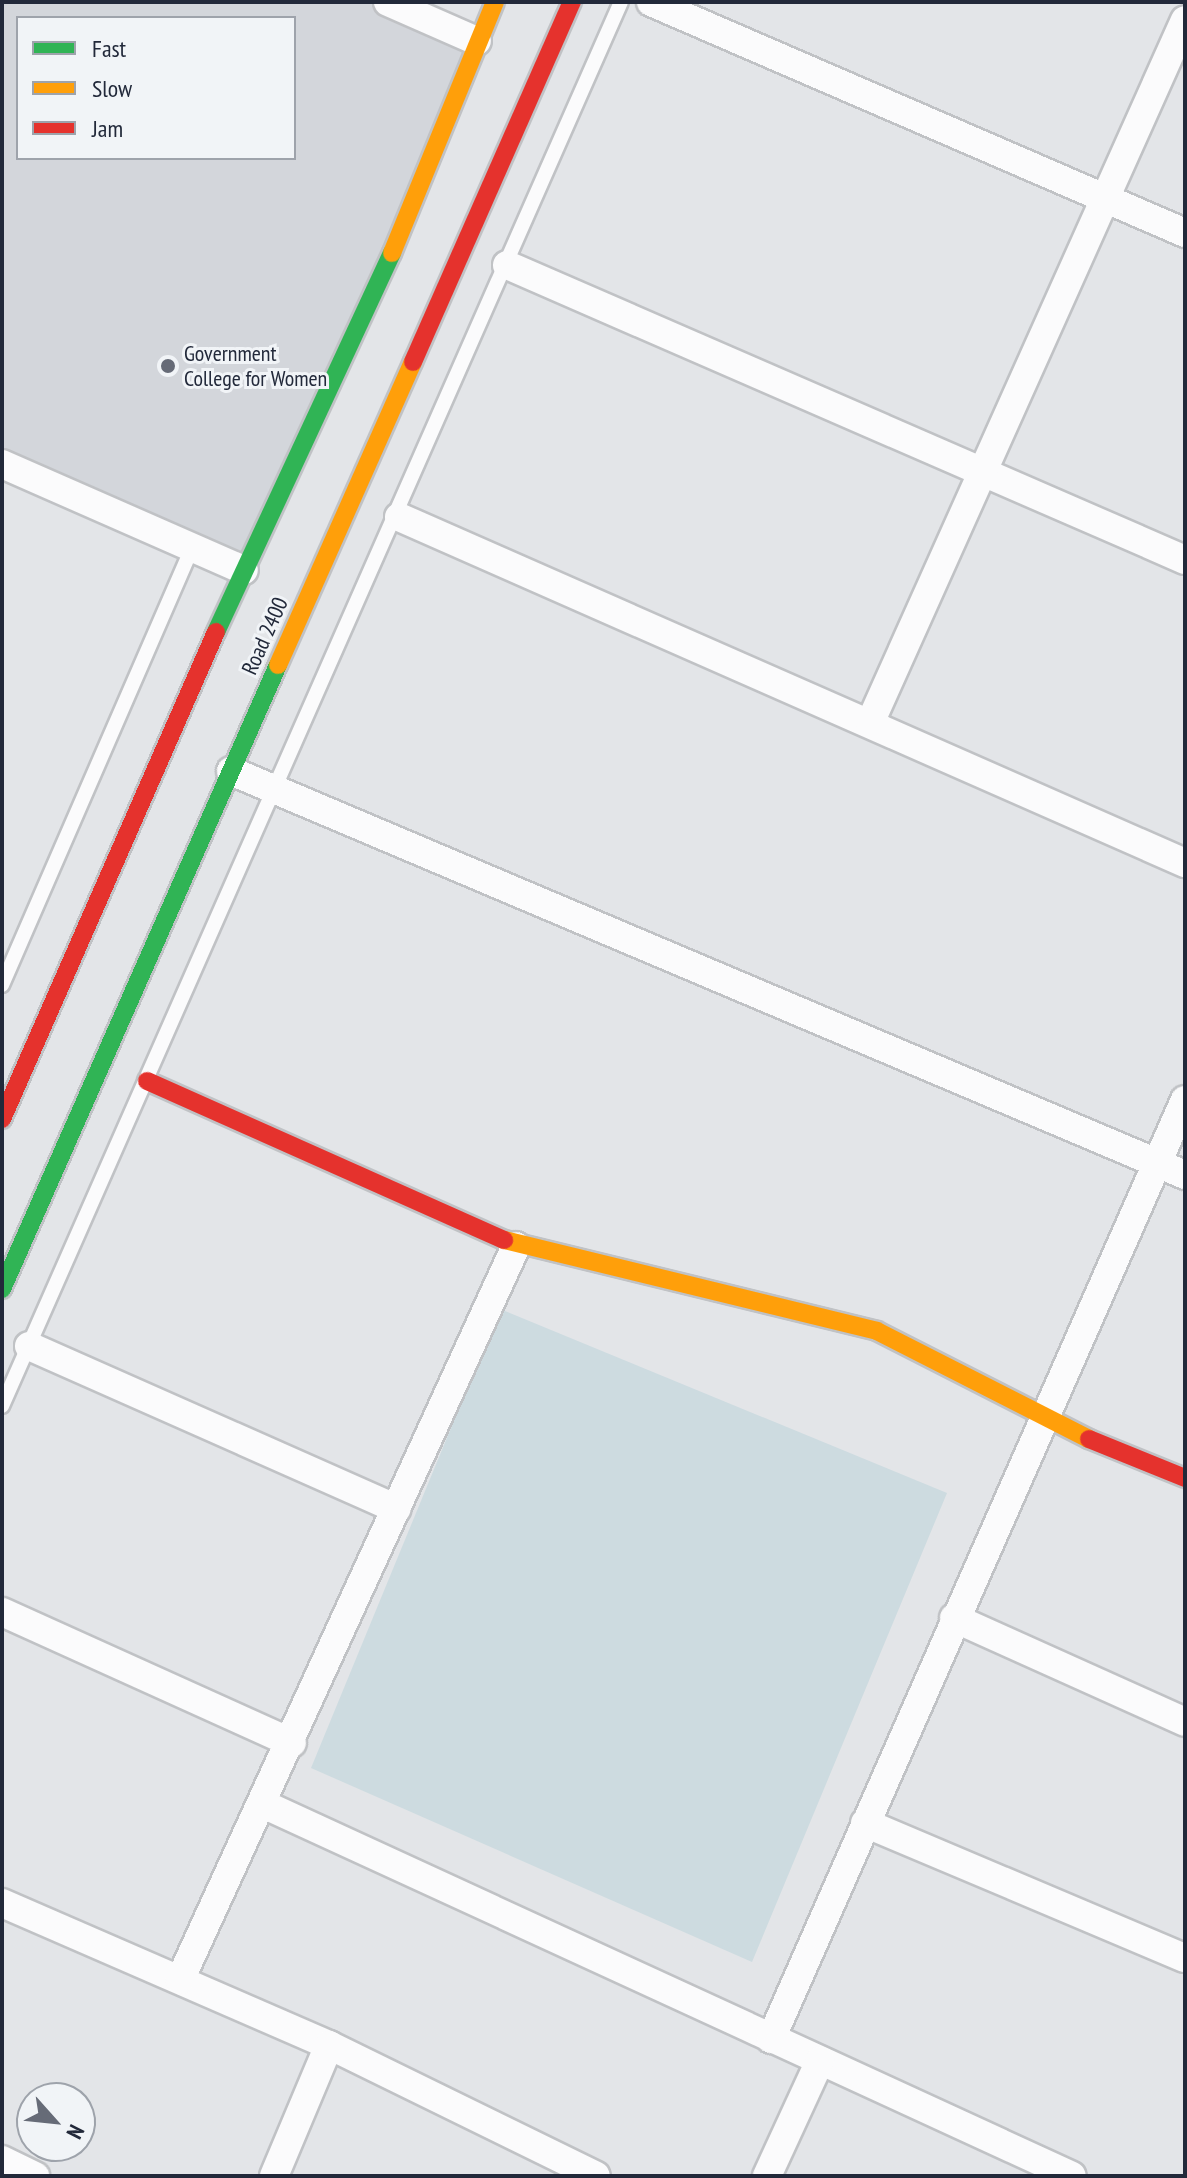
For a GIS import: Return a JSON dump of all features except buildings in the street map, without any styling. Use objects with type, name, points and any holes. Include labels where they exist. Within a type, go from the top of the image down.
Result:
[{"type":"main road","name":"Road 2400","points":[[2,1119],[244,570],[393,271],[477,41],[495,2]]},
{"type":"main road","name":"Road 2400","points":[[2,1289],[231,771],[437,288],[572,2]]},
{"type":"main road","points":[[147,1081],[516,1246],[877,1331],[1039,1418],[1185,1478]]},
{"type":"street","points":[[388,2],[477,41]]},
{"type":"street","points":[[651,2],[1185,233]]},
{"type":"street","points":[[870,723],[1108,200],[1185,20]]},
{"type":"street","points":[[507,265],[1185,560]]},
{"type":"street","points":[[2,464],[244,570]]},
{"type":"street","points":[[399,517],[1185,863]]},
{"type":"street","points":[[231,771],[1185,1175]]},
{"type":"street","points":[[771,2039],[1039,1418],[1159,1163],[1185,1100]]},
{"type":"street","points":[[180,1980],[292,1743],[516,1246]]},
{"type":"street","points":[[29,1346],[397,1509]]},
{"type":"street","points":[[2,1612],[292,1743]]},
{"type":"street","points":[[954,1618],[1185,1722]]},
{"type":"street","points":[[263,1804],[1072,2176]]},
{"type":"street","points":[[865,1823],[1185,1958]]},
{"type":"street","points":[[2,1903],[329,2045],[596,2176]]},
{"type":"street","points":[[274,2176],[329,2045]]},
{"type":"street","points":[[767,2176],[820,2061]]},
{"type":"street","points":[[2,2160],[35,2176]]},
{"type":"lane","points":[[2,1406],[399,517],[621,2]]},
{"type":"lane","points":[[2,985],[192,547]]},
{"type":"shaded area","name":"Government College for Women","points":[[2,2],[389,2],[477,41],[244,570],[2,464]]},
{"type":"shaded area","points":[[500,1309],[947,1493],[752,1962],[311,1768]]},
{"type":"traffic: fast","points":[[216,632],[392,253]]},
{"type":"traffic: fast","points":[[2,1289],[278,665]]},
{"type":"traffic: slow","points":[[392,253],[495,2]]},
{"type":"traffic: slow","points":[[278,665],[413,362]]},
{"type":"traffic: slow","points":[[504,1240],[877,1331],[1089,1439]]},
{"type":"traffic: jam","points":[[413,362],[572,2]]},
{"type":"traffic: jam","points":[[2,1119],[216,632]]},
{"type":"traffic: jam","points":[[147,1081],[504,1240]]},
{"type":"traffic: jam","points":[[1089,1439],[1185,1478]]},
{"type":"place","name":"Government College for Women","points":[[168,366]]}]
